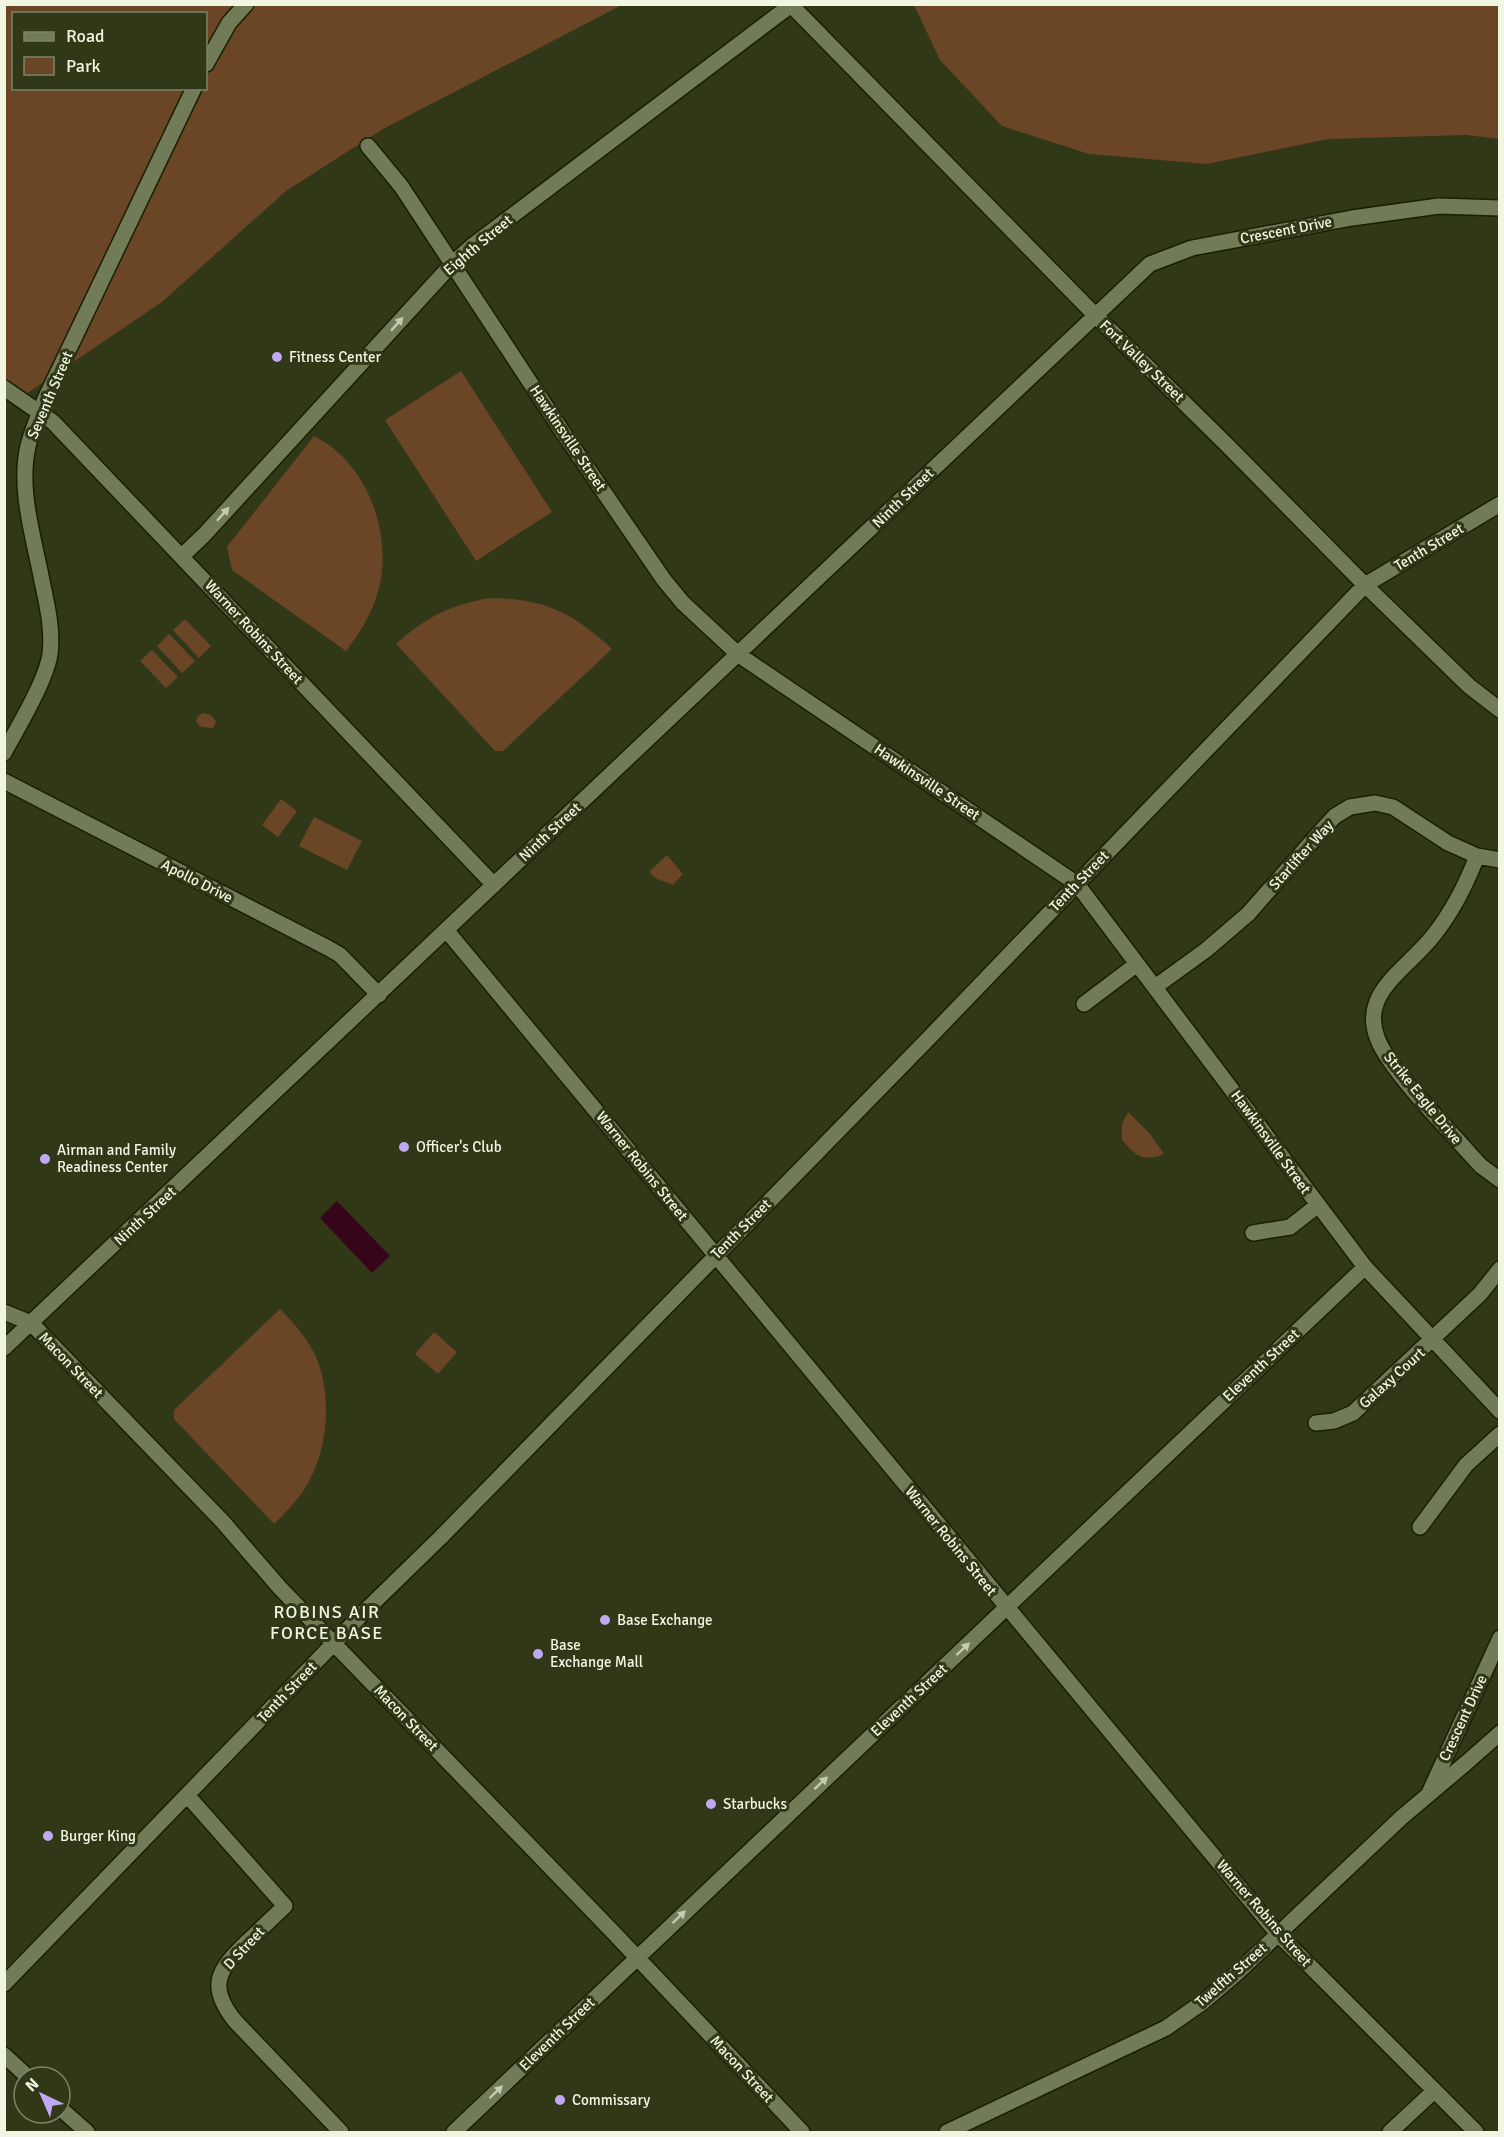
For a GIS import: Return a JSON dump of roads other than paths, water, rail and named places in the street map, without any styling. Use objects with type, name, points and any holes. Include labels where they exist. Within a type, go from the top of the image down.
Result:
[{"type":"street","points":[[207,62],[229,23],[246,4]]},
{"type":"street","name":"Eighth Street","points":[[182,556],[204,535],[453,262],[791,5]]},
{"type":"street","name":"Fort Valley Street","points":[[791,5],[1095,315],[1365,585],[1469,686],[1500,710]]},
{"type":"street","name":"Seventh Street","points":[[4,753],[43,676],[50,656],[51,636],[48,608],[25,485],[28,448],[40,412],[193,90]]},
{"type":"street","name":"Hawkinsville Street","points":[[368,146],[401,186],[564,434],[664,580],[683,603],[739,655],[1077,884],[1365,1267],[1500,1411]]},
{"type":"street","name":"Crescent Drive","points":[[1095,315],[1150,264],[1192,248],[1352,218],[1439,206],[1500,208]]},
{"type":"street","name":"Ninth Street","points":[[4,1348],[379,996],[1095,315]]},
{"type":"street","name":"Warner Robins Street","points":[[4,388],[53,422],[494,885]]},
{"type":"street","name":"Tenth Street","points":[[4,1984],[925,1042],[1365,585],[1500,504]]},
{"type":"street","name":"Apollo Drive","points":[[4,782],[328,948],[340,956],[379,996]]},
{"type":"street","name":"Starlifter Way","points":[[1155,987],[1206,950],[1248,914],[1335,816],[1350,807],[1375,803],[1393,807],[1448,843],[1477,856],[1500,860]]},
{"type":"street","name":"Strike Eagle Drive","points":[[1477,856],[1466,885],[1451,912],[1433,936],[1399,969],[1380,993],[1375,1009],[1374,1024],[1377,1037],[1387,1058],[1481,1166],[1500,1180]]},
{"type":"street","name":"Warner Robins Street","points":[[447,931],[1278,1934],[1476,2133]]},
{"type":"street","points":[[1084,1004],[1137,964]]},
{"type":"street","points":[[1253,1233],[1290,1227],[1318,1205]]},
{"type":"street","name":"Eleventh Street","points":[[454,2133],[1365,1267]]},
{"type":"street","points":[[1433,1341],[1480,1294],[1500,1269]]},
{"type":"street","name":"Macon Street","points":[[4,1312],[31,1323],[223,1522],[280,1588],[637,1957],[802,2133]]},
{"type":"street","name":"Galaxy Court","points":[[1316,1423],[1334,1421],[1353,1413],[1433,1341]]},
{"type":"street","points":[[1420,1527],[1466,1466],[1500,1434]]},
{"type":"street","name":"Crescent Drive","points":[[1427,1797],[1500,1638]]},
{"type":"street","name":"Twelfth Street","points":[[947,2133],[1166,2028],[1203,2002],[1402,1817],[1500,1732]]},
{"type":"street","name":"D Street","points":[[187,1795],[285,1906],[231,1957],[221,1972],[218,1990],[223,2007],[341,2133]]},
{"type":"street","points":[[1390,2133],[1434,2091]]},
{"type":"street","points":[[72,2119],[87,2133]]},
{"type":"place","name":"Fitness Center","points":[[277,357]]},
{"type":"place","name":"Officer's Club","points":[[404,1147]]},
{"type":"place","name":"Airman and Family Readiness Center","points":[[45,1159]]},
{"type":"place","name":"Base Exchange","points":[[605,1620]]},
{"type":"place","name":"Base Exchange Mall","points":[[538,1654]]},
{"type":"place","name":"Starbucks","points":[[711,1804]]},
{"type":"place","name":"Burger King","points":[[48,1836]]},
{"type":"place","name":"Commissary","points":[[560,2100]]},
{"type":"district","name":"ROBINS AIR FORCE BASE","points":[[327,1622]]}]
